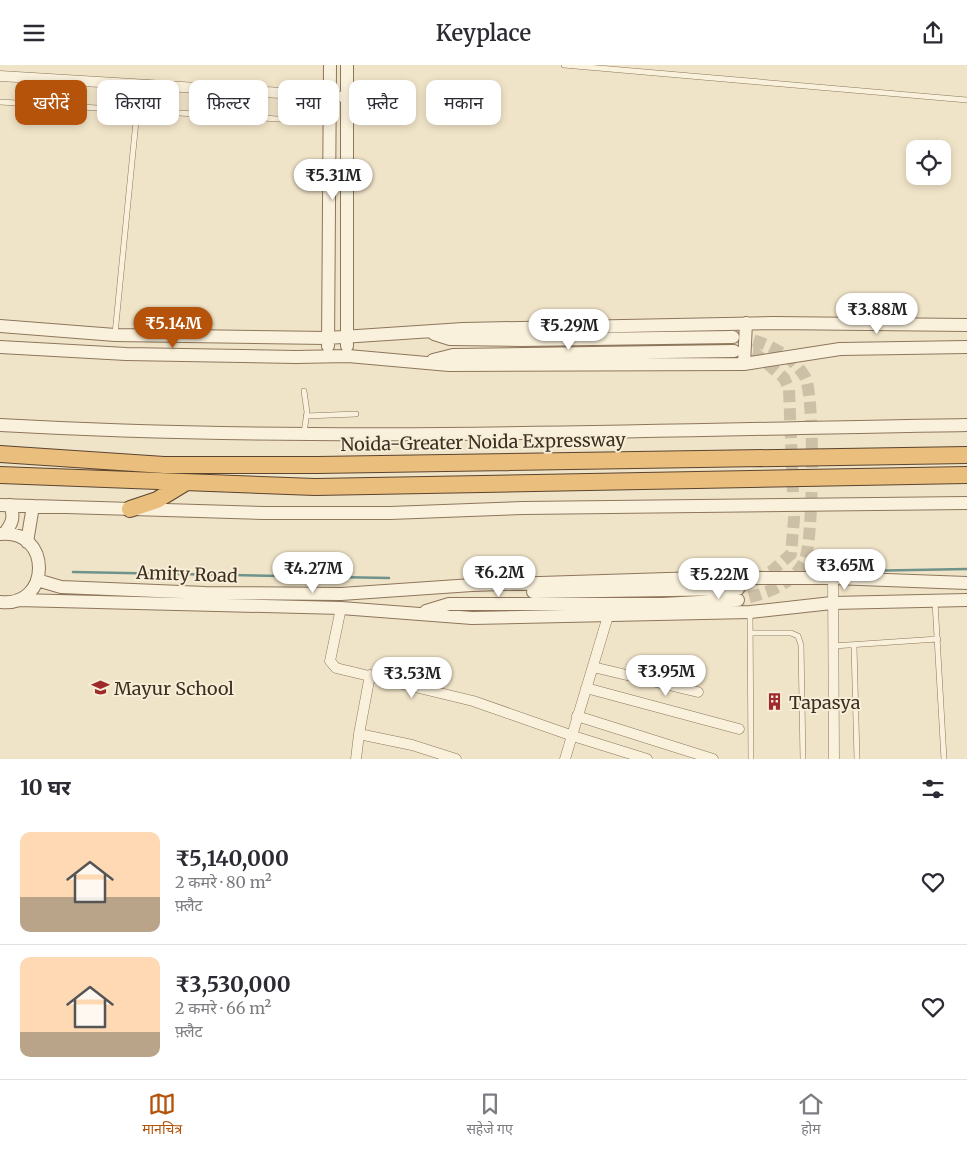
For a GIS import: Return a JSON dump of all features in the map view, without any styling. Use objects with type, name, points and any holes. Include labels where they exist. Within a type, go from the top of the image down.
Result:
[{"type":"highway","name":"Noida-Greater Noida Expressway","points":[[0,454],[164,465],[337,465],[967,455]]},
{"type":"highway","points":[[0,475],[315,487],[967,475]]},
{"type":"highway","points":[[130,509],[157,500],[184,483]]},
{"type":"street","points":[[329,80],[330,65]]},
{"type":"street","points":[[347,65],[346,337],[348,356]]},
{"type":"street","points":[[0,76],[278,93]]},
{"type":"street","points":[[339,97],[347,97]]},
{"type":"street","points":[[328,125],[328,356]]},
{"type":"street","points":[[0,327],[115,335],[327,338],[425,332],[746,323],[967,325]]},
{"type":"street","points":[[744,364],[746,323]]},
{"type":"street","points":[[425,332],[450,339],[733,337]]},
{"type":"street","points":[[0,347],[126,353],[348,356],[449,365],[744,364],[840,349],[967,347]]},
{"type":"street","points":[[424,363],[453,355],[734,351]]},
{"type":"street","points":[[0,425],[105,431],[304,435],[967,425]]},
{"type":"street","points":[[5,505],[265,513],[390,513],[523,508],[967,503]]},
{"type":"street","points":[[2,534],[10,526],[14,515],[5,505]]},
{"type":"street","points":[[27,541],[33,506]]},
{"type":"street","points":[[2,534],[21,537],[27,541],[38,557],[40,571],[37,579],[28,594],[18,600]]},
{"type":"street","name":"Amity Road","points":[[37,579],[61,587],[205,593],[341,594],[472,585],[699,578],[833,578],[967,583]]},
{"type":"street","points":[[833,578],[834,759]]},
{"type":"street","points":[[418,614],[449,604],[662,605],[738,594],[453,593],[426,589]]},
{"type":"street","name":"Amity Road","points":[[0,602],[18,600],[341,608],[472,618],[608,617],[750,612],[832,603],[967,601]]},
{"type":"street","points":[[341,608],[330,661],[336,668],[473,701],[573,736],[647,759]]},
{"type":"street","points":[[565,759],[608,617]]},
{"type":"street","points":[[593,667],[698,692]]},
{"type":"street","points":[[356,759],[358,734],[370,675]]},
{"type":"street","points":[[586,688],[739,729]]},
{"type":"street","points":[[577,717],[712,759]]},
{"type":"street","points":[[358,734],[412,745],[456,759]]},
{"type":"lane","points":[[564,65],[967,100]]},
{"type":"lane","points":[[0,102],[97,108]]},
{"type":"lane","points":[[179,114],[278,120]]},
{"type":"lane","points":[[115,335],[136,125]]},
{"type":"lane","points":[[304,391],[306,416],[304,435]]},
{"type":"lane","points":[[306,416],[356,414]]},
{"type":"lane","points":[[935,601],[944,759]]},
{"type":"lane","points":[[750,612],[751,759]]},
{"type":"lane","points":[[751,633],[791,633],[800,640],[803,759]]},
{"type":"lane","points":[[833,646],[938,639]]},
{"type":"lane","points":[[854,645],[857,759]]},
{"type":"waterway","points":[[859,571],[967,569]]},
{"type":"waterway","points":[[73,572],[389,578]]},
{"type":"tunnel","points":[[736,337],[756,341],[775,349],[792,361],[799,369],[805,377],[808,389],[812,438],[810,528],[804,562],[791,578],[776,588],[738,600]]},
{"type":"tunnel","points":[[735,351],[754,352],[784,378],[789,389],[794,519],[791,554],[772,571],[738,589]]},
{"type":"place","name":"Mayur School","points":[[100,688]]},
{"type":"place","name":"Tapasya","points":[[775,702]]}]
